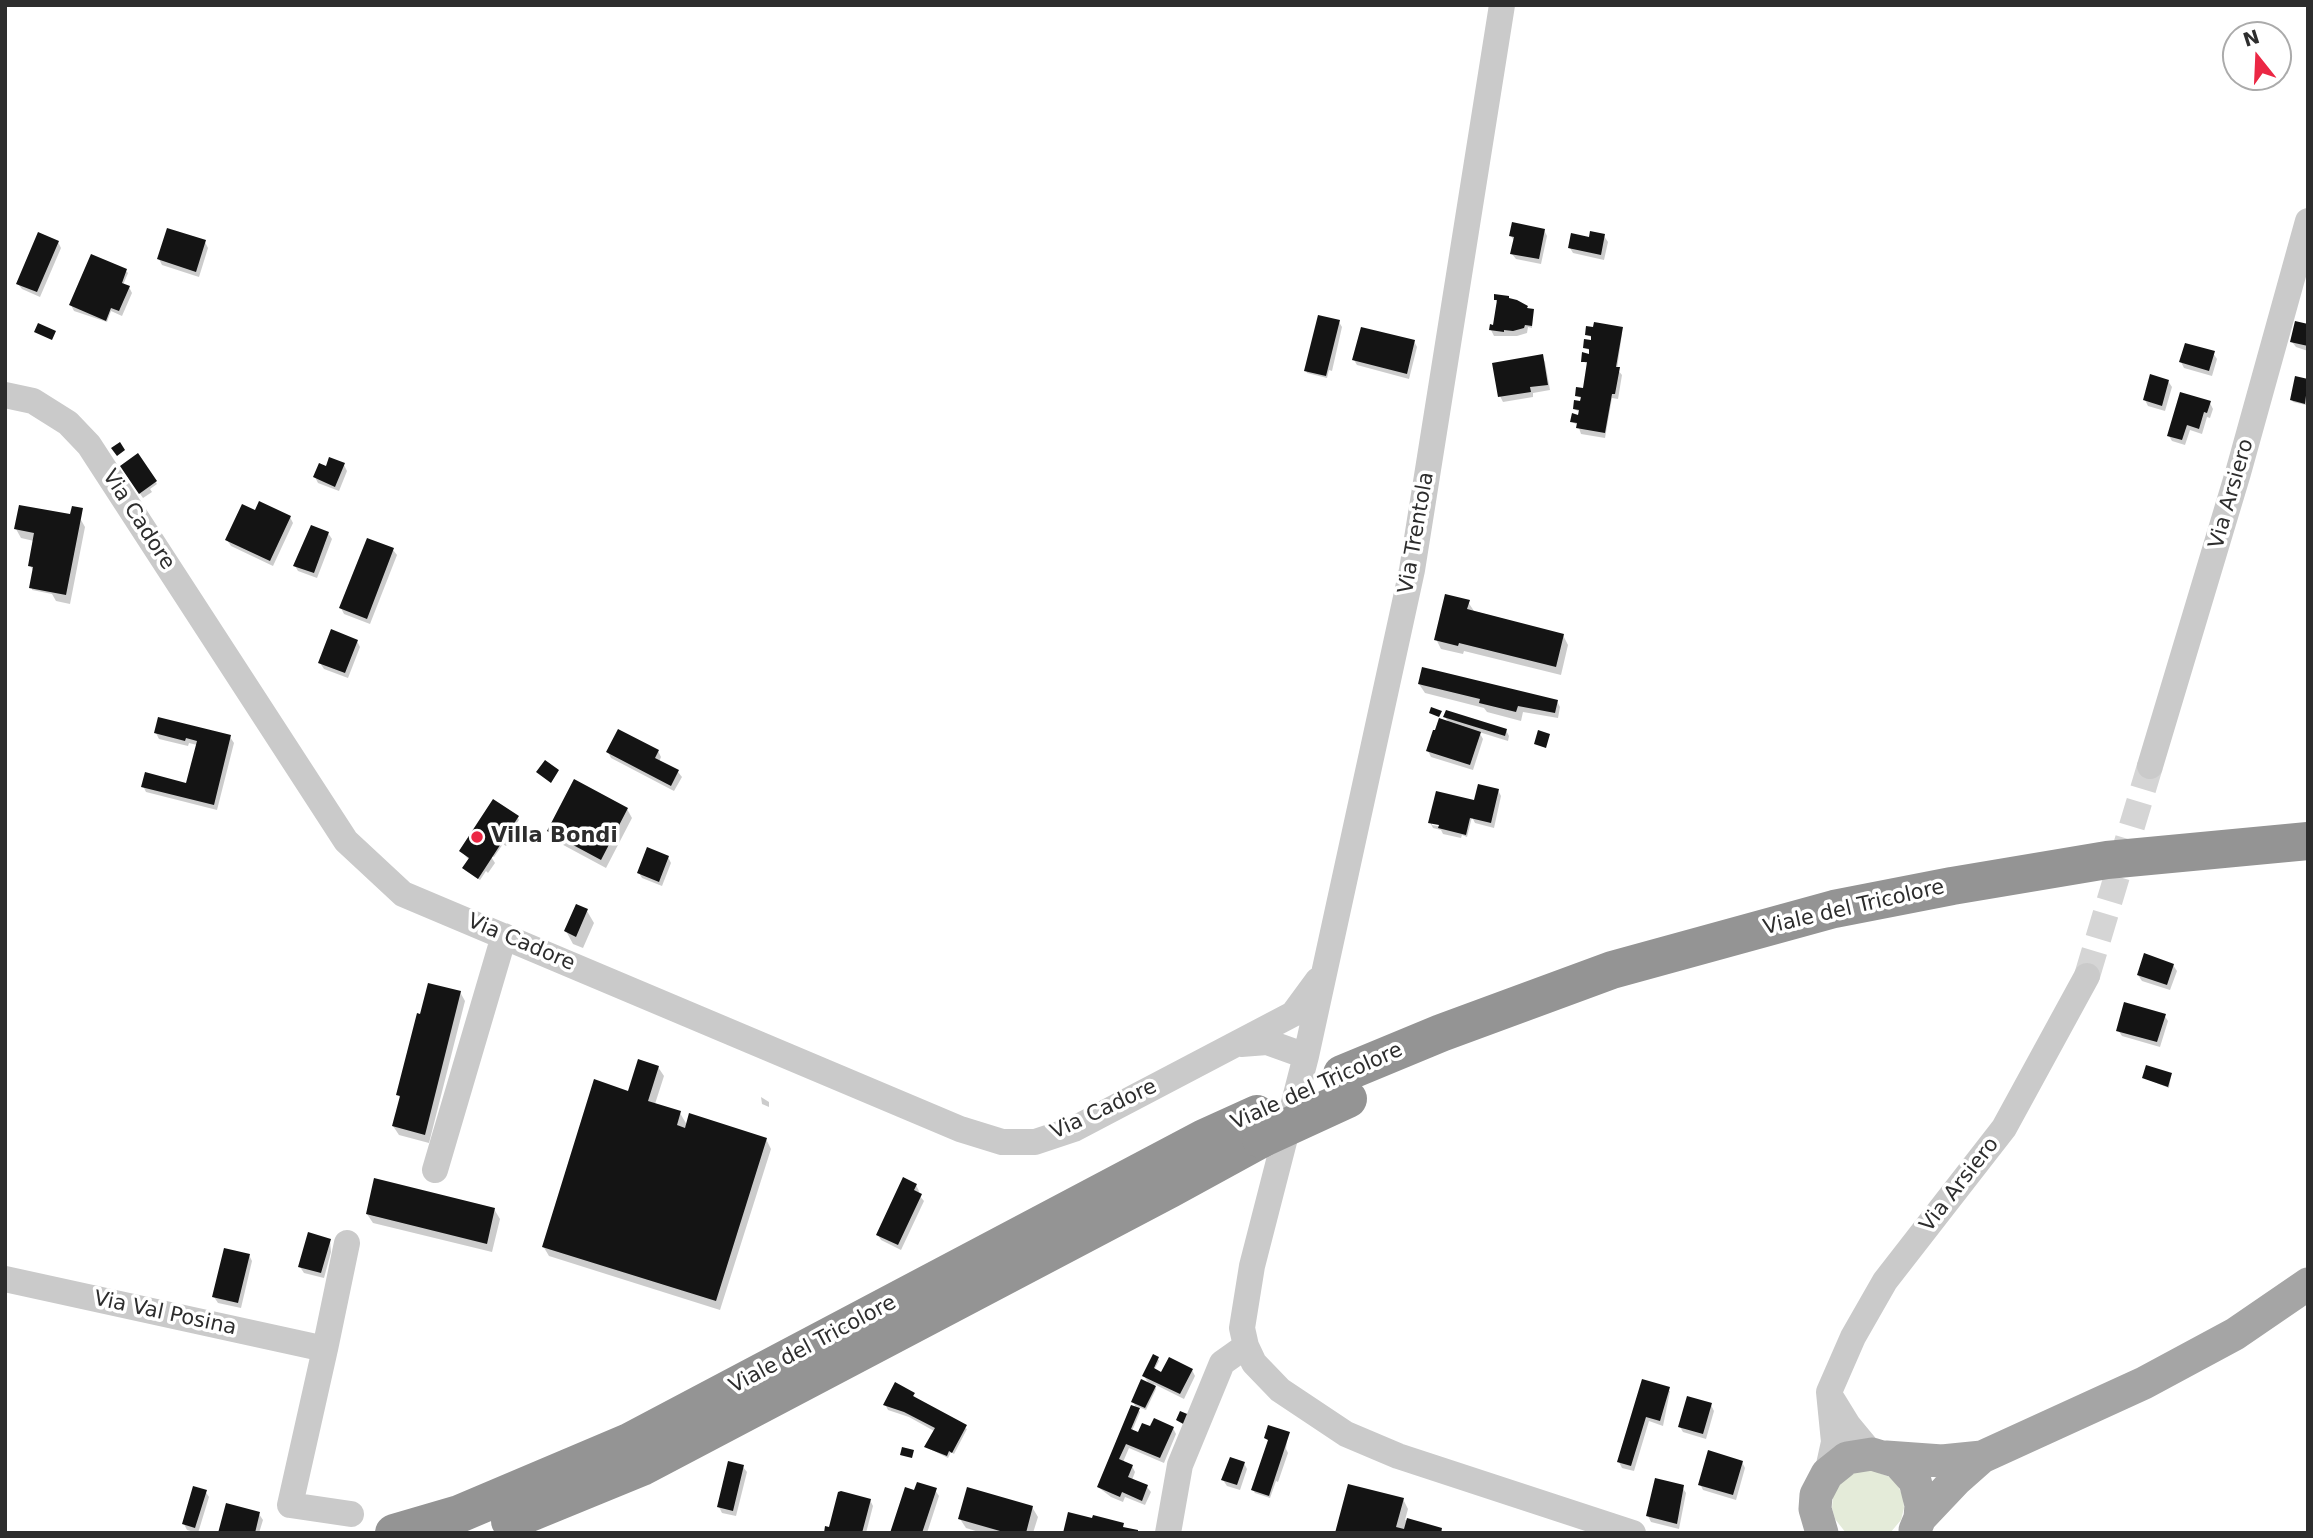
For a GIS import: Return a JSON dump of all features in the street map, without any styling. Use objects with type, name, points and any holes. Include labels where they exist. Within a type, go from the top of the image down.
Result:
[{"type":"highway","name":"Viale del Tricolore","points":[[482,1533],[642,1467],[1170,1189],[1259,1126],[1345,1087],[1441,1033],[1612,970],[1835,909],[2107,860],[2308,841]]},
{"type":"highway","name":"Viale del Tricolore","points":[[1345,1087],[1451,1054],[1617,992],[1843,932],[1958,908],[2105,884],[2308,866]]},
{"type":"highway","name":"Viale del Tricolore","points":[[394,1533],[459,1514],[629,1442],[1204,1138],[1259,1126]]},
{"type":"main road","points":[[1918,1527],[1956,1480],[1982,1457],[2144,1383],[2235,1334],[2308,1284]]},
{"type":"main road","points":[[1791,1533],[1821,1485],[1847,1458],[1879,1455],[1941,1461],[1982,1457]]},
{"type":"main road","points":[[1879,1455],[1898,1462],[1915,1481],[1920,1493],[1918,1527]]},
{"type":"main road","points":[[1821,1485],[1815,1509],[1822,1533]]},
{"type":"street","name":"Via Trentola","points":[[1306,1056],[1412,570],[1502,5]]},
{"type":"street","name":"Via Arsiero","points":[[2150,766],[2238,473],[2308,221]]},
{"type":"street","name":"Via Cadore","points":[[5,395],[33,401],[68,423],[89,445],[346,841],[403,894],[960,1129],[1002,1142],[1035,1142],[1074,1129],[1237,1044],[1293,1014],[1323,973]]},
{"type":"street","points":[[435,1170],[503,936]]},
{"type":"street","name":"Via Arsiero","points":[[1821,1485],[1834,1442],[1829,1392],[1853,1337],[1885,1280],[2004,1128],[2087,976]]},
{"type":"street","name":"Via Cadore","points":[[1237,1044],[1267,1042],[1306,1056]]},
{"type":"street","points":[[1306,1056],[1252,1266],[1242,1328],[1254,1363],[1280,1390],[1346,1434],[1398,1456],[1633,1533]]},
{"type":"street","points":[[347,1243],[290,1505],[351,1514]]},
{"type":"street","name":"Via Val Posina","points":[[5,1279],[325,1349]]},
{"type":"street","points":[[1168,1533],[1180,1465],[1222,1363],[1246,1346]]},
{"type":"street","points":[[1829,1392],[1848,1425],[1879,1455]]},
{"type":"green space","points":[[1868,1469],[1890,1477],[1898,1486],[1903,1496],[1901,1520],[1890,1533],[1846,1533],[1835,1519],[1833,1496],[1838,1485],[1857,1471]]},
{"type":"building","points":[[1512,222],[1545,229],[1539,259],[1510,254],[1514,237],[1509,236]]},
{"type":"building","points":[[167,228],[206,240],[196,272],[157,259]]},
{"type":"building","points":[[1590,231],[1605,234],[1601,255],[1568,248],[1571,233],[1589,237]]},
{"type":"building","points":[[38,232],[59,241],[37,292],[16,284]]},
{"type":"building","points":[[91,254],[127,269],[122,283],[130,286],[119,311],[111,308],[106,321],[69,305]]},
{"type":"building","points":[[1494,294],[1509,296],[1528,306],[1527,308],[1534,309],[1532,326],[1525,325],[1524,328],[1504,332],[1489,330],[1490,324],[1493,325],[1497,300],[1494,300]]},
{"type":"building","points":[[1318,315],[1340,320],[1326,376],[1304,371]]},
{"type":"building","points":[[2295,321],[2308,324],[2308,346],[2290,342]]},
{"type":"building","points":[[1594,322],[1623,327],[1616,367],[1620,367],[1605,433],[1576,428],[1577,423],[1570,422],[1572,413],[1578,415],[1579,410],[1573,409],[1574,400],[1580,401],[1581,397],[1575,396],[1576,387],[1583,388],[1587,362],[1581,362],[1582,352],[1589,354],[1589,349],[1583,348],[1584,339],[1591,340],[1591,336],[1585,335],[1586,326],[1593,327]]},
{"type":"building","points":[[38,323],[56,331],[52,340],[34,332]]},
{"type":"building","points":[[1361,327],[1415,340],[1407,374],[1352,360]]},
{"type":"building","points":[[2185,343],[2215,351],[2209,371],[2179,362]]},
{"type":"building","points":[[1543,354],[1548,385],[1530,387],[1531,392],[1498,397],[1492,363]]},
{"type":"building","points":[[2150,374],[2169,380],[2162,406],[2143,400]]},
{"type":"building","points":[[2295,376],[2308,379],[2305,404],[2290,400]]},
{"type":"building","points":[[2180,392],[2211,401],[2207,413],[2204,412],[2199,429],[2187,425],[2182,440],[2167,436]]},
{"type":"building","points":[[120,442],[125,450],[117,456],[111,448]]},
{"type":"building","points":[[138,453],[157,481],[139,494],[120,466]]},
{"type":"building","points":[[329,457],[345,463],[335,487],[313,477],[319,463],[326,466]]},
{"type":"building","points":[[259,501],[291,516],[270,561],[225,540],[242,504],[255,510]]},
{"type":"building","points":[[19,505],[70,514],[72,506],[83,508],[66,595],[29,588],[33,567],[28,566],[34,533],[14,529]]},
{"type":"building","points":[[311,525],[329,532],[314,573],[293,566]]},
{"type":"building","points":[[367,538],[394,548],[367,619],[339,608]]},
{"type":"building","points":[[1445,594],[1470,600],[1467,609],[1564,634],[1556,667],[1459,643],[1458,646],[1434,640]]},
{"type":"building","points":[[331,629],[358,640],[345,673],[318,663]]},
{"type":"building","points":[[1422,667],[1558,700],[1555,713],[1518,706],[1516,712],[1479,703],[1480,699],[1418,684]]},
{"type":"building","points":[[1431,707],[1442,711],[1439,717],[1429,713]]},
{"type":"building","points":[[1446,710],[1507,729],[1505,736],[1443,717]]},
{"type":"building","points":[[158,717],[231,735],[214,805],[141,787],[145,772],[186,783],[197,741],[186,738],[185,741],[154,733]]},
{"type":"building","points":[[1439,718],[1481,732],[1470,765],[1426,751]]},
{"type":"building","points":[[618,729],[659,750],[655,758],[679,770],[671,786],[606,752]]},
{"type":"building","points":[[1538,730],[1550,734],[1546,748],[1534,744]]},
{"type":"building","points":[[545,760],[559,770],[551,783],[536,772]]},
{"type":"building","points":[[574,779],[628,808],[601,860],[547,831]]},
{"type":"building","points":[[1478,784],[1499,789],[1491,823],[1470,818],[1466,835],[1428,823],[1436,791],[1474,800]]},
{"type":"building","points":[[493,799],[519,816],[478,879],[462,868],[469,858],[459,851]]},
{"type":"building","points":[[647,847],[669,856],[659,882],[637,873]]},
{"type":"building","points":[[576,904],[588,909],[576,937],[564,931]]},
{"type":"building","points":[[2144,953],[2174,964],[2167,985],[2137,975]]},
{"type":"building","points":[[428,983],[461,991],[425,1135],[392,1126],[400,1096],[396,1095],[417,1013],[420,1014]]},
{"type":"building","points":[[2124,1002],[2166,1014],[2157,1042],[2116,1031]]},
{"type":"building","points":[[638,1059],[659,1066],[648,1101],[681,1111],[677,1125],[685,1128],[689,1113],[767,1138],[716,1301],[542,1247],[594,1079],[628,1091]]},
{"type":"building","points":[[2146,1065],[2172,1073],[2168,1087],[2142,1078]]},
{"type":"building","points":[[903,1177],[917,1184],[914,1190],[922,1194],[898,1245],[876,1235]]},
{"type":"building","points":[[374,1178],[495,1208],[487,1244],[366,1214]]},
{"type":"building","points":[[308,1232],[331,1239],[321,1273],[298,1267]]},
{"type":"building","points":[[224,1248],[250,1254],[238,1303],[212,1297]]},
{"type":"building","points":[[1153,1354],[1159,1357],[1154,1368],[1161,1372],[1169,1357],[1193,1369],[1180,1394],[1142,1376]]},
{"type":"building","points":[[1141,1379],[1156,1386],[1145,1408],[1131,1402]]},
{"type":"building","points":[[1642,1379],[1670,1387],[1660,1421],[1646,1417],[1631,1466],[1617,1462]]},
{"type":"building","points":[[895,1382],[915,1393],[913,1396],[967,1425],[952,1453],[949,1451],[947,1456],[924,1447],[935,1428],[883,1405]]},
{"type":"building","points":[[1687,1396],[1712,1403],[1703,1434],[1678,1427]]},
{"type":"building","points":[[1131,1405],[1140,1408],[1131,1429],[1138,1432],[1142,1423],[1150,1426],[1154,1418],[1174,1427],[1160,1458],[1126,1444],[1119,1459],[1133,1465],[1128,1477],[1148,1485],[1142,1501],[1122,1492],[1120,1497],[1097,1487]]},
{"type":"building","points":[[1180,1411],[1192,1416],[1187,1426],[1176,1420]]},
{"type":"building","points":[[1268,1425],[1290,1432],[1269,1496],[1251,1490],[1268,1440],[1264,1438]]},
{"type":"building","points":[[902,1447],[914,1450],[912,1458],[900,1455]]},
{"type":"building","points":[[1708,1450],[1743,1461],[1733,1495],[1698,1485]]},
{"type":"building","points":[[1230,1457],[1245,1462],[1237,1485],[1221,1480]]},
{"type":"building","points":[[728,1461],[744,1465],[733,1511],[717,1507]]},
{"type":"building","points":[[1655,1478],[1684,1485],[1677,1524],[1646,1516]]},
{"type":"building","points":[[917,1482],[937,1488],[922,1533],[890,1533],[905,1487],[914,1490]]},
{"type":"building","points":[[1348,1484],[1404,1498],[1396,1527],[1404,1529],[1407,1518],[1442,1528],[1441,1533],[1335,1533]]},
{"type":"building","points":[[193,1486],[207,1490],[195,1528],[182,1524]]},
{"type":"building","points":[[967,1487],[1033,1506],[1026,1533],[1007,1533],[958,1519]]},
{"type":"building","points":[[838,1492],[871,1499],[862,1533],[824,1533],[825,1526],[829,1527]]},
{"type":"building","points":[[226,1503],[260,1512],[255,1533],[218,1533]]},
{"type":"building","points":[[1068,1512],[1124,1523],[1123,1527],[1138,1530],[1138,1533],[1063,1533]]},
{"type":"tunnel","points":[[2087,976],[2150,766]]},
{"type":"place","name":"Villa Bondi","points":[[477,837]]}]
